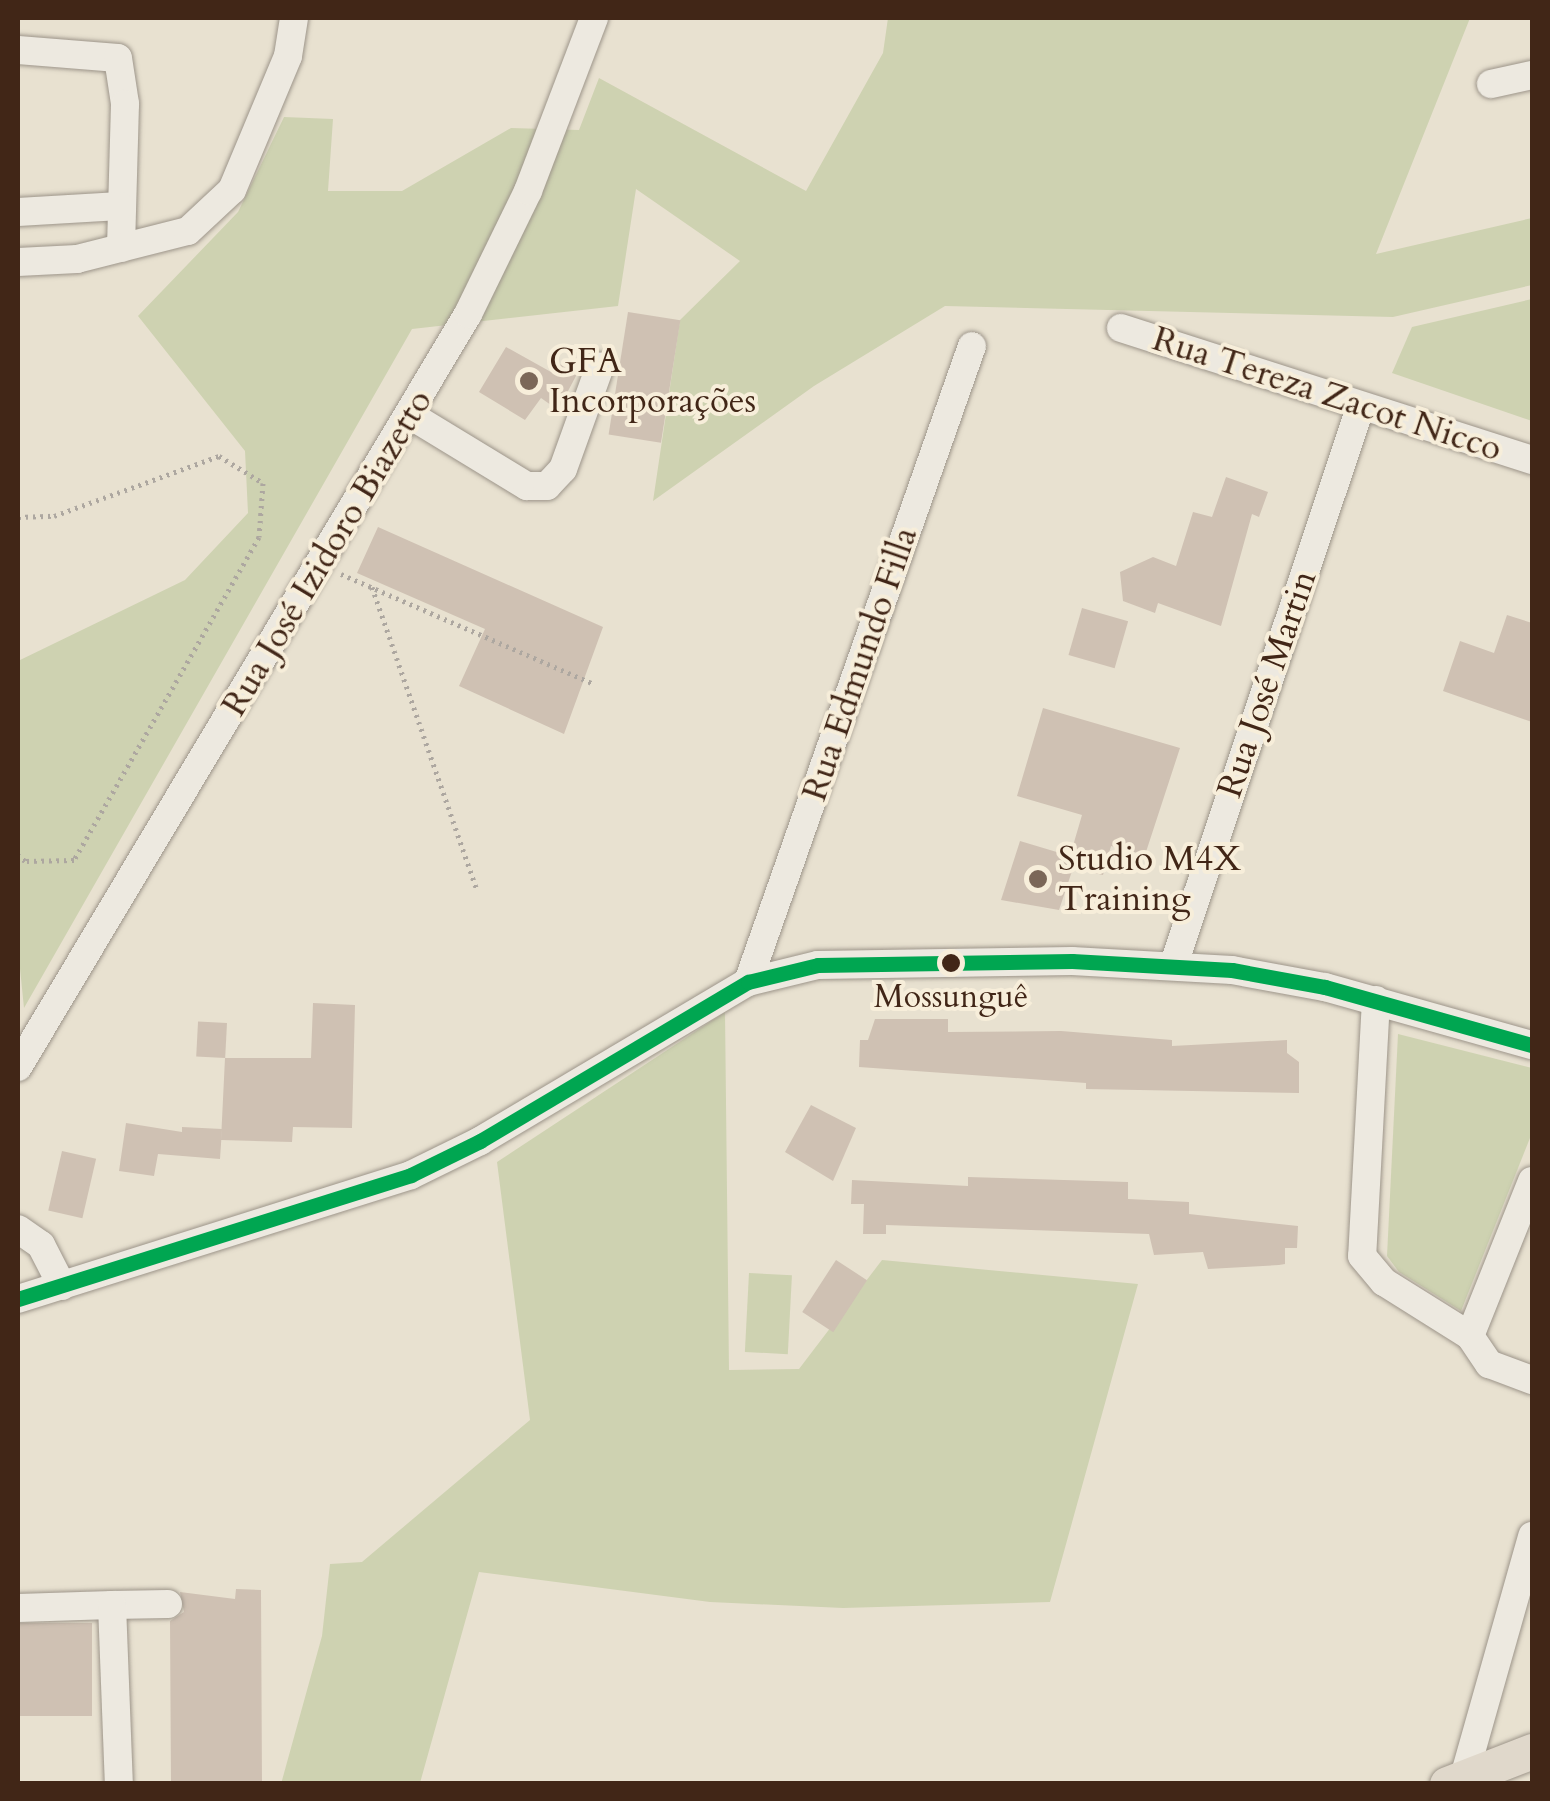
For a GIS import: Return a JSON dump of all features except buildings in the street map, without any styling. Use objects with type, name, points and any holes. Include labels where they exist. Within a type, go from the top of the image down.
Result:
[{"type":"main road","points":[[1458,1781],[1532,1751]]},
{"type":"street","points":[[18,262],[121,248],[188,231],[232,190],[288,56],[294,18]]},
{"type":"street","name":"Rua José Izidoro Biazetto","points":[[21,1054],[410,415],[500,254],[594,18]]},
{"type":"street","points":[[18,50],[118,58],[125,104],[121,248]]},
{"type":"street","points":[[1491,84],[1532,75]]},
{"type":"street","points":[[18,212],[120,206]]},
{"type":"street","name":"Rua Tereza Zacot Nicco","points":[[1121,328],[1532,460]]},
{"type":"street","name":"Rua Edmundo Filla","points":[[748,982],[972,346]]},
{"type":"street","points":[[410,415],[527,486],[547,486],[563,470],[600,366]]},
{"type":"street","name":"Rua José Martin","points":[[1174,964],[1361,405]]},
{"type":"street","points":[[18,1299],[410,1175],[480,1141],[748,982],[859,962],[1174,964],[1280,978],[1376,1000],[1532,1045]]},
{"type":"street","points":[[1376,1000],[1362,1256],[1384,1282],[1470,1336],[1490,1364],[1532,1380]]},
{"type":"street","points":[[1470,1336],[1532,1181]]},
{"type":"street","points":[[18,1229],[42,1245],[62,1286]]},
{"type":"street","points":[[1458,1781],[1532,1536]]},
{"type":"street","points":[[18,1608],[168,1604]]},
{"type":"street","points":[[112,1605],[119,1784]]},
{"type":"path","points":[[18,517],[54,516],[219,456],[264,483],[259,538],[74,860],[25,861],[18,855]]},
{"type":"path","points":[[320,564],[592,682]]},
{"type":"path","points":[[372,587],[476,888]]},
{"type":"green space","points":[[888,18],[1470,18],[1376,254],[1532,218],[1532,285],[1393,317],[945,306],[814,386],[653,501],[680,320],[740,261],[636,189],[618,306],[412,329],[24,1008],[18,949],[18,661],[185,580],[248,513],[245,451],[138,316],[238,212],[284,117],[333,119],[328,191],[402,191],[511,128],[579,130],[599,78],[806,191],[883,53]]},
{"type":"green space","points":[[1532,299],[1532,421],[1392,373],[1412,327]]},
{"type":"green space","points":[[725,1012],[729,1370],[799,1369],[882,1260],[1138,1284],[1050,1602],[843,1608],[710,1602],[479,1572],[420,1783],[281,1784],[322,1636],[330,1564],[362,1562],[530,1420],[497,1162]]},
{"type":"green space","points":[[1398,1034],[1532,1068],[1532,1133],[1461,1311],[1399,1272],[1387,1256]]},
{"type":"green space","points":[[749,1273],[792,1275],[788,1354],[745,1352]]},
{"type":"transit line","points":[[18,1299],[411,1175],[480,1141],[748,982],[818,965],[1072,961],[1232,970],[1325,987],[1532,1045]]},
{"type":"place","name":"GFA Incorporações","points":[[529,381]]},
{"type":"place","name":"Studio M4X Training","points":[[1038,879]]},
{"type":"place","name":"Mossunguê","points":[[951,963]]}]
